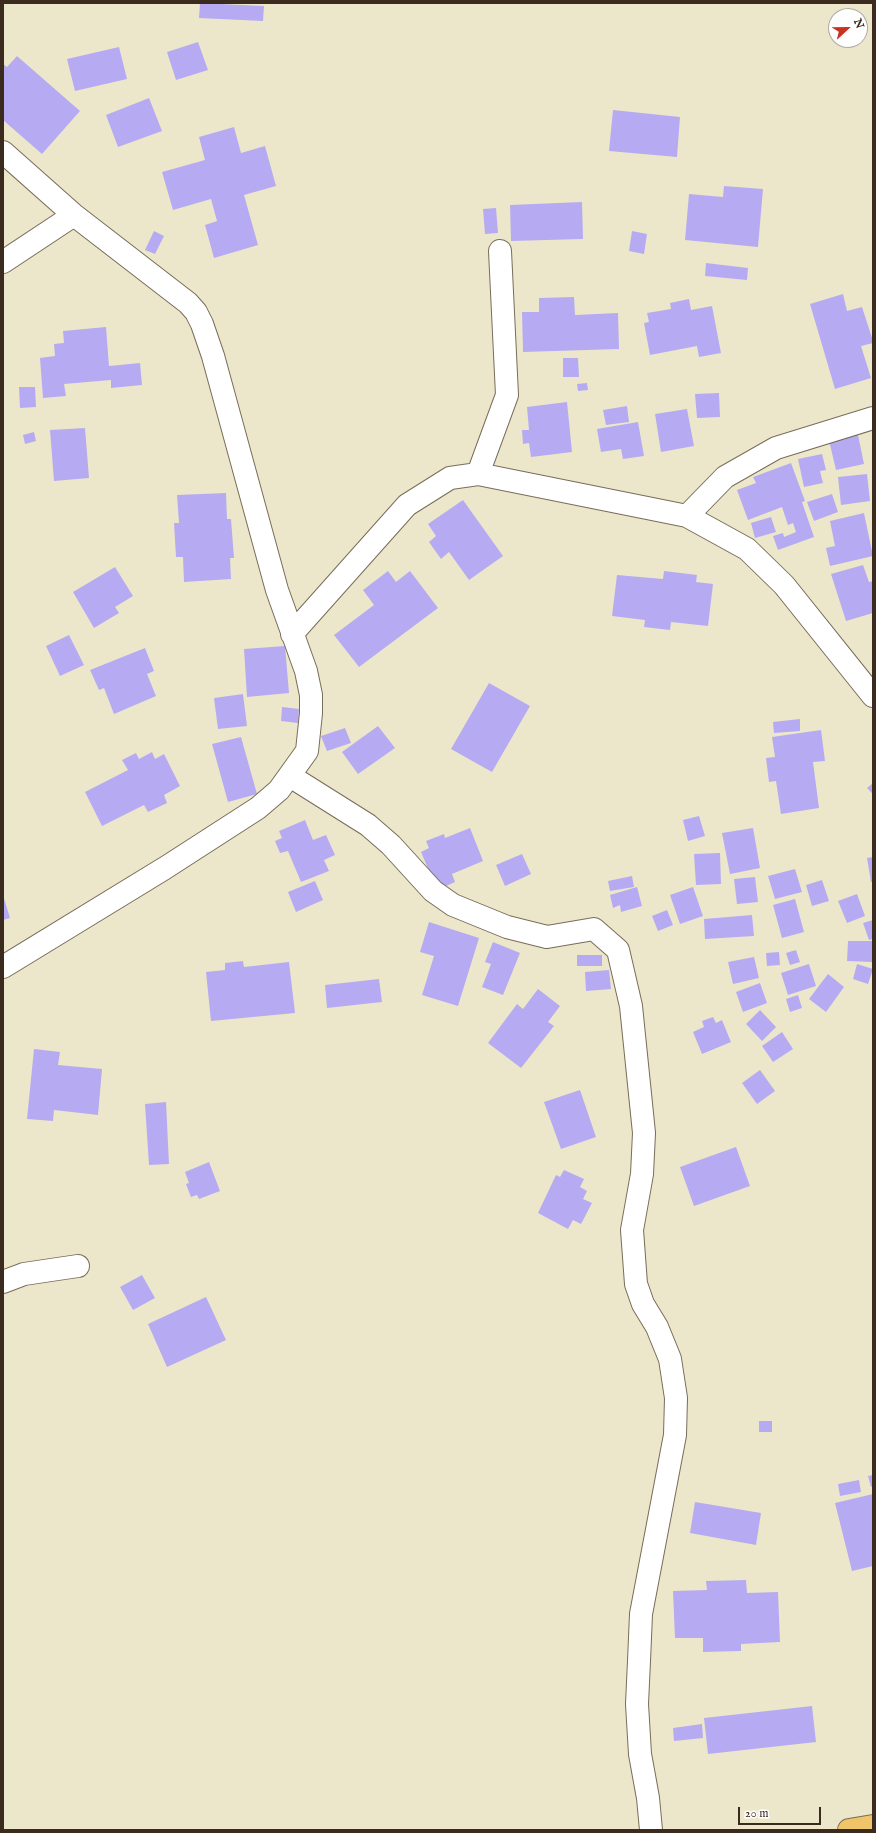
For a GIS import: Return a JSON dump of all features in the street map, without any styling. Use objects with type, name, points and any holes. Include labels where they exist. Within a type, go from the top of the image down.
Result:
[{"type":"highway","points":[[849,1830],[873,1826]]},
{"type":"street","points":[[3,152],[74,215],[173,291],[196,312],[213,356],[277,590],[306,671],[311,694],[311,713],[307,751],[279,790],[258,808],[165,868],[3,967]]},
{"type":"street","points":[[3,262],[74,215]]},
{"type":"street","points":[[478,474],[507,395],[500,251]]},
{"type":"street","points":[[687,516],[725,477],[776,448],[873,418]]},
{"type":"street","points":[[292,634],[407,505],[450,478],[478,474],[687,516],[747,549],[784,585],[873,696]]},
{"type":"street","points":[[290,776],[368,825],[391,845],[433,891],[453,905],[507,927],[547,937],[594,929],[618,950],[630,1006],[644,1133],[642,1174],[632,1230],[636,1284],[643,1304],[657,1327],[670,1359],[676,1398],[675,1435],[642,1614],[639,1653],[637,1704],[640,1754],[648,1798],[651,1830]]},
{"type":"street","points":[[3,1282],[24,1274],[78,1266]]},
{"type":"building","points":[[200,3],[264,6],[263,21],[199,18]]},
{"type":"building","points":[[198,42],[208,70],[176,80],[167,52]]},
{"type":"building","points":[[119,47],[127,79],[75,91],[67,59]]},
{"type":"building","points":[[17,56],[80,111],[42,154],[3,120],[3,64],[7,67]]},
{"type":"building","points":[[149,98],[162,131],[118,147],[106,115]]},
{"type":"building","points":[[613,110],[680,117],[677,157],[609,151]]},
{"type":"building","points":[[234,127],[241,153],[265,146],[276,186],[244,195],[258,245],[214,258],[205,225],[217,221],[211,199],[173,210],[162,172],[205,160],[199,137]]},
{"type":"building","points":[[724,186],[763,189],[758,247],[685,240],[689,194],[723,197]]},
{"type":"building","points":[[582,202],[583,239],[511,241],[510,205]]},
{"type":"building","points":[[496,208],[498,233],[485,234],[483,209]]},
{"type":"building","points":[[154,231],[164,236],[155,254],[145,250]]},
{"type":"building","points":[[632,231],[647,234],[644,254],[629,251]]},
{"type":"building","points":[[706,263],[748,268],[747,280],[705,276]]},
{"type":"building","points":[[843,294],[847,311],[862,307],[873,341],[873,343],[861,346],[871,378],[835,389],[810,304]]},
{"type":"building","points":[[574,297],[575,315],[618,313],[619,349],[523,352],[522,312],[539,312],[539,298]]},
{"type":"building","points":[[689,299],[691,310],[712,306],[721,353],[699,357],[697,346],[650,355],[644,323],[649,322],[647,313],[671,309],[670,303]]},
{"type":"building","points":[[106,327],[109,366],[140,363],[142,385],[111,388],[111,380],[64,384],[66,396],[43,398],[40,358],[55,356],[54,344],[64,343],[63,331]]},
{"type":"building","points":[[563,358],[578,358],[579,377],[563,377]]},
{"type":"building","points":[[587,383],[588,390],[578,391],[577,384]]},
{"type":"building","points":[[19,387],[35,387],[36,407],[20,408]]},
{"type":"building","points":[[719,393],[720,417],[697,418],[695,394]]},
{"type":"building","points":[[567,402],[572,452],[531,457],[529,443],[523,444],[522,430],[529,430],[527,407]]},
{"type":"building","points":[[627,406],[629,422],[606,425],[603,410]]},
{"type":"building","points":[[687,409],[694,446],[661,452],[655,414]]},
{"type":"building","points":[[638,422],[644,456],[623,459],[621,449],[601,452],[597,429]]},
{"type":"building","points":[[85,428],[89,478],[54,481],[50,430]]},
{"type":"building","points":[[857,430],[864,464],[836,470],[828,436]]},
{"type":"building","points":[[34,432],[36,441],[25,444],[23,435]]},
{"type":"building","points":[[822,454],[826,470],[820,471],[823,483],[804,487],[798,459]]},
{"type":"building","points":[[791,463],[805,501],[802,502],[814,537],[778,550],[773,536],[783,533],[784,537],[796,532],[793,523],[788,525],[782,507],[748,520],[737,490],[756,483],[753,477]]},
{"type":"building","points":[[867,474],[870,501],[841,505],[838,477]]},
{"type":"building","points":[[226,493],[227,519],[231,519],[234,558],[230,558],[231,579],[184,582],[183,557],[176,557],[174,523],[179,523],[177,495]]},
{"type":"building","points":[[832,494],[838,512],[814,521],[807,502]]},
{"type":"building","points":[[463,500],[503,556],[469,580],[449,552],[441,559],[429,542],[436,536],[428,524]]},
{"type":"building","points":[[864,513],[873,556],[830,566],[826,548],[835,546],[830,521]]},
{"type":"building","points":[[771,517],[776,532],[755,538],[751,523]]},
{"type":"building","points":[[863,565],[869,582],[873,581],[873,613],[846,621],[831,574]]},
{"type":"building","points":[[115,567],[133,596],[115,607],[119,613],[94,628],[73,592]]},
{"type":"building","points":[[388,571],[396,582],[410,571],[438,608],[359,667],[334,635],[374,605],[363,590]]},
{"type":"building","points":[[664,571],[697,575],[696,582],[713,584],[708,626],[671,622],[670,630],[644,627],[645,620],[612,616],[617,575],[663,579]]},
{"type":"building","points":[[69,635],[84,665],[60,676],[46,646]]},
{"type":"building","points":[[285,646],[289,693],[247,697],[244,649]]},
{"type":"building","points":[[145,648],[154,671],[147,674],[156,696],[114,714],[104,688],[99,690],[90,670]]},
{"type":"building","points":[[489,683],[530,706],[492,772],[451,749]]},
{"type":"building","points":[[243,694],[247,726],[218,729],[214,698]]},
{"type":"building","points":[[282,707],[299,709],[298,723],[281,721]]},
{"type":"building","points":[[800,719],[800,731],[774,733],[773,722]]},
{"type":"building","points":[[378,726],[395,748],[358,774],[342,752]]},
{"type":"building","points":[[345,728],[351,743],[327,751],[321,736]]},
{"type":"building","points":[[821,730],[825,761],[813,762],[819,808],[781,814],[776,781],[769,782],[766,758],[775,757],[772,737]]},
{"type":"building","points":[[241,737],[257,794],[228,802],[212,744]]},
{"type":"building","points":[[152,752],[155,759],[164,754],[180,786],[164,795],[167,803],[148,812],[144,805],[102,826],[85,792],[128,770],[122,760],[136,753],[139,759]]},
{"type":"building","points":[[873,783],[873,794],[867,788]]},
{"type":"building","points":[[699,816],[705,836],[688,841],[683,820]]},
{"type":"building","points":[[305,820],[313,840],[326,835],[335,855],[324,860],[329,871],[301,882],[288,851],[280,853],[275,841],[282,838],[279,831]]},
{"type":"building","points":[[470,828],[483,861],[452,874],[455,882],[437,890],[421,852],[429,848],[426,841],[444,834],[445,838]]},
{"type":"building","points":[[753,828],[760,868],[730,874],[722,833]]},
{"type":"building","points":[[720,853],[721,884],[696,885],[694,854]]},
{"type":"building","points":[[522,854],[531,874],[505,886],[496,865]]},
{"type":"building","points":[[873,857],[873,882],[871,882],[867,858]]},
{"type":"building","points":[[795,869],[802,892],[775,899],[768,876]]},
{"type":"building","points":[[632,876],[634,887],[610,891],[608,881]]},
{"type":"building","points":[[755,877],[758,902],[737,904],[734,879]]},
{"type":"building","points":[[822,880],[829,901],[812,906],[806,885]]},
{"type":"building","points":[[315,881],[323,900],[296,912],[288,892]]},
{"type":"building","points":[[637,887],[642,906],[621,912],[620,905],[613,908],[610,895]]},
{"type":"building","points":[[693,887],[703,916],[680,924],[670,895]]},
{"type":"building","points":[[857,894],[865,916],[847,923],[838,901]]},
{"type":"building","points":[[3,895],[10,918],[3,920]]},
{"type":"building","points":[[795,899],[804,932],[782,938],[773,905]]},
{"type":"building","points":[[667,910],[673,925],[658,931],[652,916]]},
{"type":"building","points":[[752,915],[754,936],[705,939],[704,919]]},
{"type":"building","points":[[873,920],[873,939],[869,940],[863,923]]},
{"type":"building","points":[[429,922],[479,938],[458,1006],[422,995],[434,956],[420,952]]},
{"type":"building","points":[[848,941],[873,941],[872,962],[847,961]]},
{"type":"building","points":[[493,942],[520,953],[503,995],[482,987],[491,964],[485,962]]},
{"type":"building","points":[[796,950],[800,962],[790,965],[786,953]]},
{"type":"building","points":[[779,952],[780,965],[767,966],[766,953]]},
{"type":"building","points":[[577,955],[602,955],[602,966],[577,966]]},
{"type":"building","points":[[754,957],[759,978],[733,984],[728,962]]},
{"type":"building","points":[[243,961],[244,967],[289,962],[295,1013],[211,1021],[206,972],[225,970],[225,963]]},
{"type":"building","points":[[809,964],[816,986],[788,995],[781,973]]},
{"type":"building","points":[[857,964],[873,969],[868,984],[853,979]]},
{"type":"building","points":[[609,970],[611,989],[586,991],[585,972]]},
{"type":"building","points":[[828,974],[844,987],[826,1012],[809,999]]},
{"type":"building","points":[[379,979],[382,1002],[327,1008],[325,985]]},
{"type":"building","points":[[760,983],[767,1003],[743,1012],[736,992]]},
{"type":"building","points":[[538,989],[560,1006],[548,1022],[554,1026],[521,1068],[488,1043],[517,1004],[523,1009]]},
{"type":"building","points":[[798,995],[802,1008],[790,1012],[786,999]]},
{"type":"building","points":[[760,1010],[776,1027],[762,1041],[746,1024]]},
{"type":"building","points":[[713,1017],[716,1023],[722,1020],[731,1042],[702,1054],[693,1032],[704,1027],[702,1021]]},
{"type":"building","points":[[782,1032],[793,1049],[773,1062],[762,1046]]},
{"type":"building","points":[[34,1049],[60,1052],[58,1065],[102,1069],[98,1115],[54,1110],[53,1121],[27,1119]]},
{"type":"building","points":[[760,1070],[775,1091],[757,1104],[742,1083]]},
{"type":"building","points":[[580,1090],[596,1137],[561,1149],[544,1102]]},
{"type":"building","points":[[166,1102],[169,1164],[149,1165],[145,1104]]},
{"type":"building","points":[[736,1147],[750,1186],[694,1206],[680,1167]]},
{"type":"building","points":[[209,1162],[220,1191],[199,1199],[197,1195],[191,1197],[186,1184],[189,1183],[185,1172]]},
{"type":"building","points":[[564,1170],[584,1179],[580,1187],[587,1191],[583,1199],[592,1203],[581,1224],[573,1220],[568,1229],[538,1213],[556,1175],[560,1177]]},
{"type":"building","points":[[142,1275],[155,1298],[133,1310],[120,1287]]},
{"type":"building","points":[[206,1297],[226,1340],[167,1367],[148,1324]]},
{"type":"building","points":[[759,1421],[772,1421],[772,1432],[759,1432]]},
{"type":"building","points":[[873,1475],[873,1486],[871,1487],[868,1476]]},
{"type":"building","points":[[859,1480],[861,1492],[840,1496],[838,1484]]},
{"type":"building","points":[[873,1494],[873,1566],[852,1571],[835,1503]]},
{"type":"building","points":[[695,1502],[761,1513],[756,1545],[690,1533]]},
{"type":"building","points":[[746,1580],[747,1593],[778,1592],[780,1642],[741,1644],[741,1651],[703,1652],[703,1638],[675,1638],[673,1591],[707,1590],[706,1581]]},
{"type":"building","points":[[812,1706],[816,1742],[708,1754],[704,1718]]},
{"type":"building","points":[[702,1724],[703,1738],[674,1741],[673,1728]]}]
